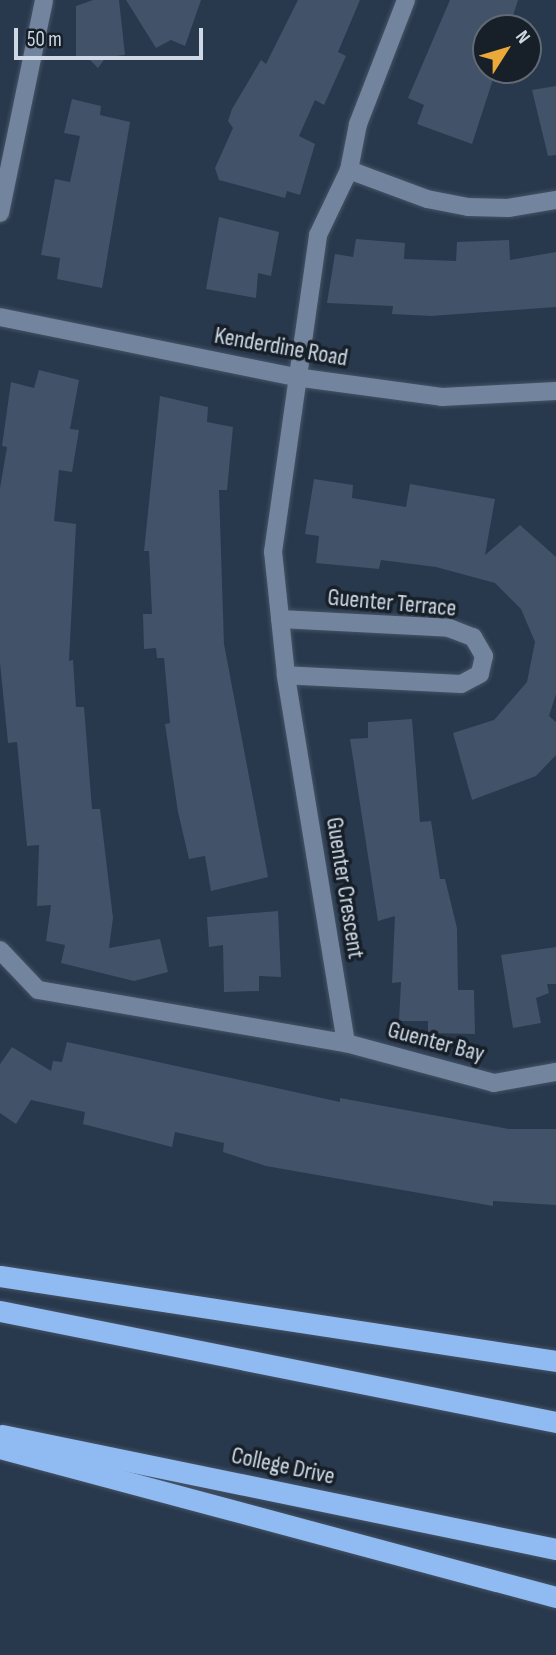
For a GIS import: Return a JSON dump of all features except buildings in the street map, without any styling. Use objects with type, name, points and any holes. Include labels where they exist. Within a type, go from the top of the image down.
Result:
[{"type":"highway","points":[[0,1276],[556,1361]]},
{"type":"highway","points":[[0,1311],[556,1422]]},
{"type":"highway","name":"College Drive","points":[[0,1435],[556,1549]]},
{"type":"highway","points":[[0,1448],[556,1597]]},
{"type":"street","points":[[0,213],[44,0]]},
{"type":"street","name":"Guenter Crescent","points":[[346,1043],[286,675],[273,552],[295,377],[318,235],[349,170],[358,124],[405,0]]},
{"type":"street","points":[[349,170],[427,199],[468,207],[508,208],[556,200]]},
{"type":"street","name":"Kenderdine Road","points":[[0,317],[295,377],[442,397],[556,391]]},
{"type":"street","name":"Guenter Terrace","points":[[280,619],[449,628],[473,637],[484,656],[480,674],[461,684],[286,675]]},
{"type":"street","points":[[0,950],[38,990],[346,1043]]},
{"type":"street","name":"Guenter Bay","points":[[346,1043],[494,1083],[556,1072]]}]
